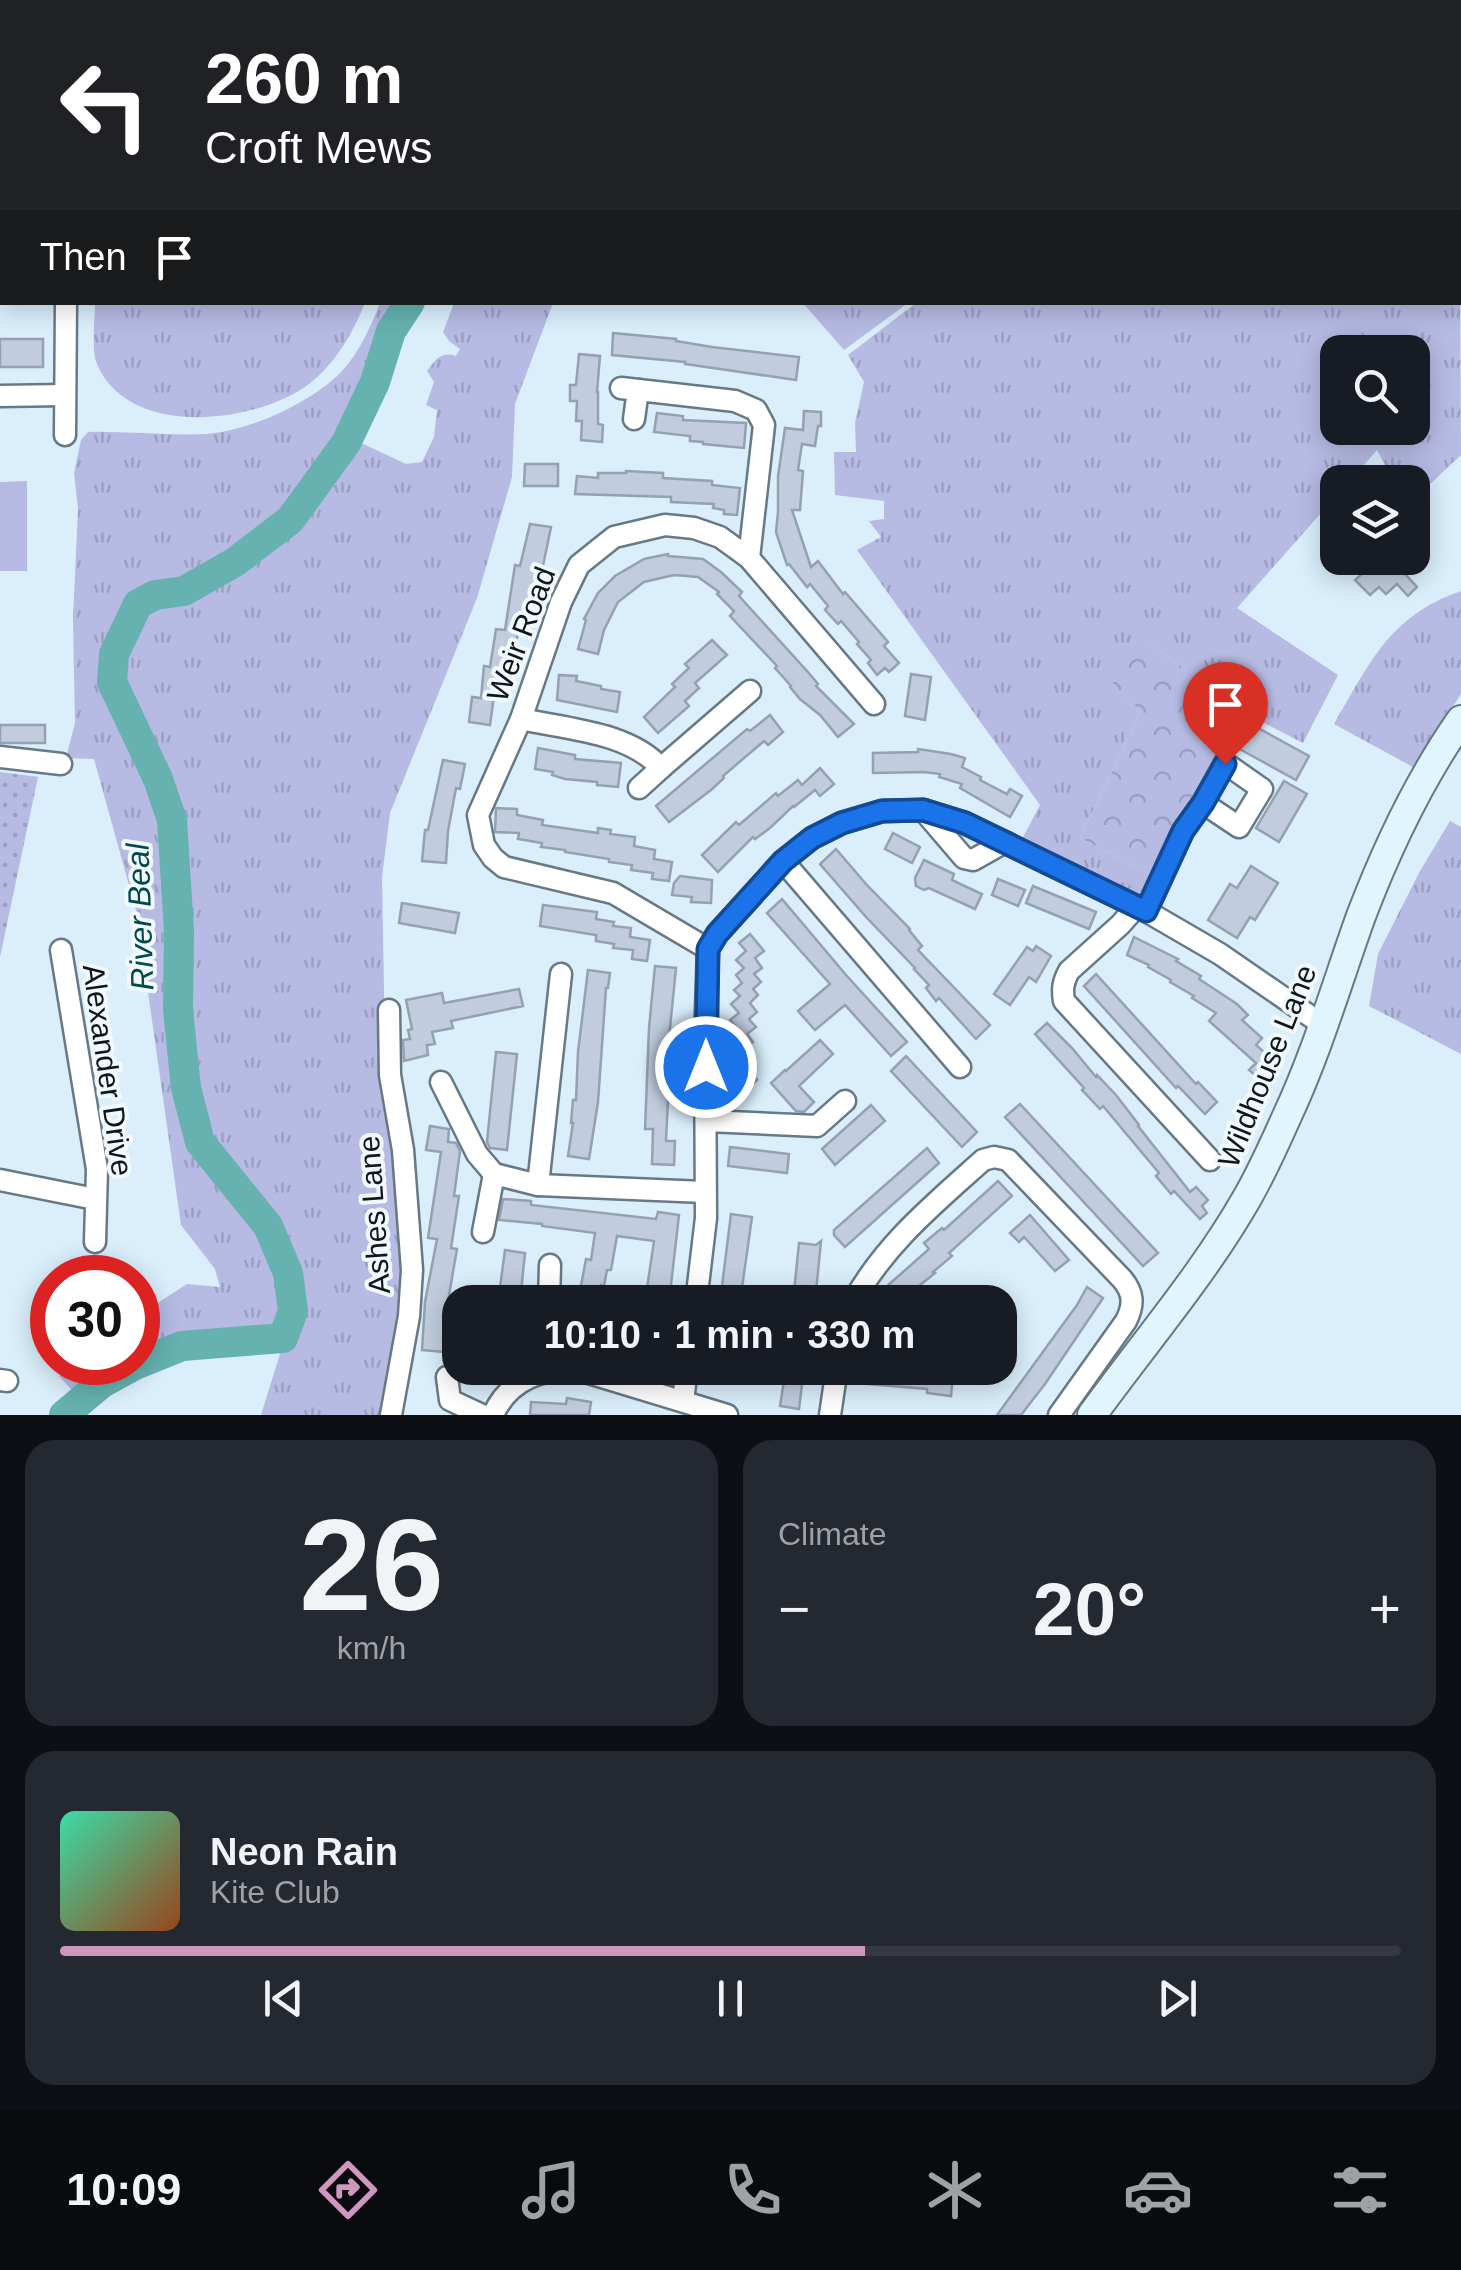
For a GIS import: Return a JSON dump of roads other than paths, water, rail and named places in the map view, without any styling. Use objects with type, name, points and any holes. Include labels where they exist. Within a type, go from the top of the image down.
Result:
[{"type":"main road","name":"Wildhouse Lane","points":[[1092,1415],[1203,1266],[1248,1198],[1288,1113],[1395,834],[1428,770],[1461,720]]},
{"type":"street","points":[[65,435],[66,305]]},
{"type":"street","points":[[634,419],[629,389],[736,401],[756,410],[764,425],[749,558]]},
{"type":"street","points":[[0,396],[64,395]]},
{"type":"street","name":"Weir Road","points":[[708,949],[613,893],[504,867],[484,844],[478,815],[521,720],[561,602],[578,566],[614,536],[664,525],[694,528],[720,537],[749,558],[874,704]]},
{"type":"street","points":[[639,788],[750,691]]},
{"type":"street","points":[[521,720],[620,740],[652,758],[661,768]]},
{"type":"street","points":[[0,758],[61,764]]},
{"type":"street","points":[[1203,803],[1183,831],[1141,909],[1070,972],[1062,991],[1064,1001],[1210,1160]]},
{"type":"street","points":[[698,1285],[706,1218],[708,949],[783,861],[812,838],[842,823],[882,811],[923,810],[965,823],[1141,909],[1220,954],[1323,1025]]},
{"type":"street","points":[[923,810],[964,858],[973,860],[1004,842]]},
{"type":"street","points":[[783,861],[960,1067]]},
{"type":"street","name":"Alexander Drive","points":[[61,950],[97,1169],[95,1242]]},
{"type":"street","points":[[538,1186],[561,974]]},
{"type":"street","name":"Ashes Lane","points":[[389,1010],[390,1075],[403,1150],[412,1270],[410,1316],[390,1415]]},
{"type":"street","points":[[441,1082],[477,1154],[494,1174],[538,1186],[704,1192]]},
{"type":"street","points":[[707,1121],[817,1126],[845,1101]]},
{"type":"street","points":[[864,1285],[880,1259],[920,1217],[984,1160],[1008,1160],[1122,1279],[1133,1300],[1126,1321],[1060,1415]]},
{"type":"street","points":[[483,1232],[494,1174]]},
{"type":"street","name":"Alexander Drive","points":[[0,1180],[95,1199]]},
{"type":"street","points":[[549,1285],[550,1265]]},
{"type":"street","points":[[448,1385],[450,1400],[482,1415]]},
{"type":"street","points":[[492,1415],[515,1385]]},
{"type":"street","points":[[628,1385],[726,1415]]},
{"type":"street","points":[[683,1402],[685,1385]]},
{"type":"street","points":[[830,1415],[834,1385]]},
{"type":"waterway","name":"River Beal","points":[[64,1415],[102,1383],[182,1346],[283,1338],[293,1311],[288,1273],[268,1226],[200,1142],[186,1088],[178,1010],[179,931],[172,820],[158,779],[112,682],[114,654],[138,604],[155,595],[184,591],[235,562],[290,520],[346,443],[375,382],[391,331],[408,305]]}]
